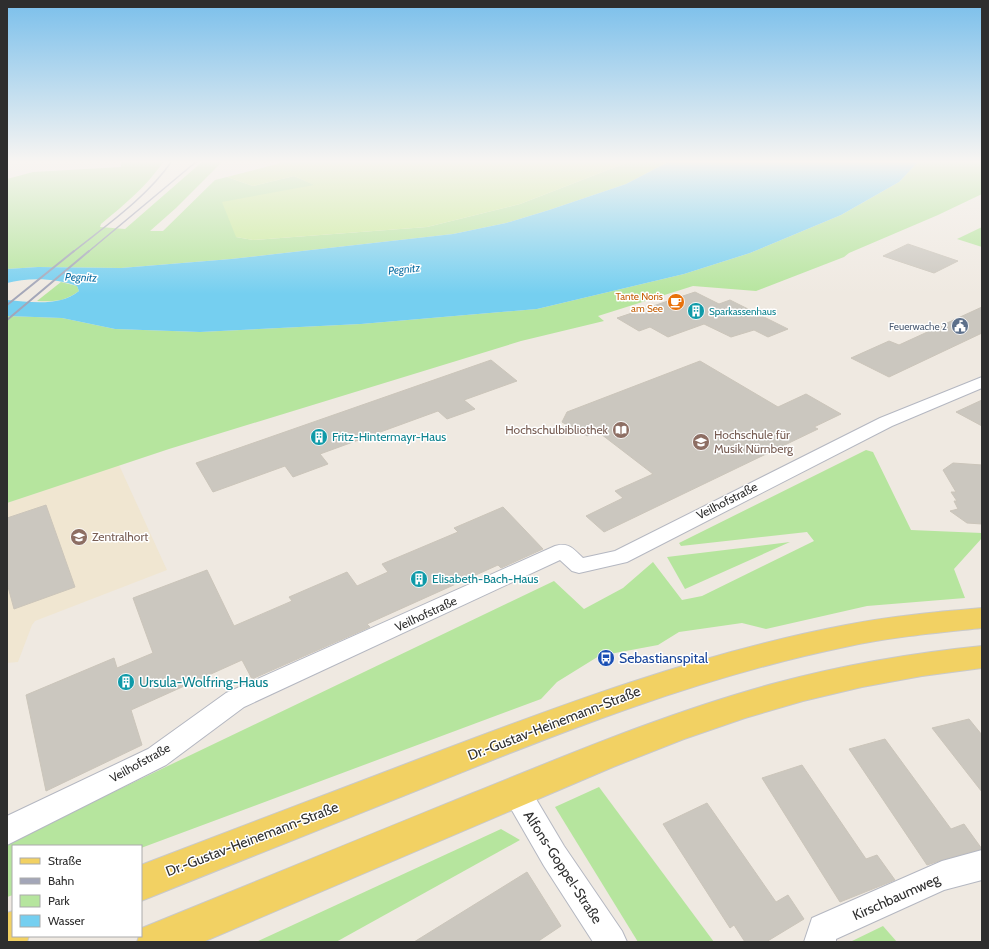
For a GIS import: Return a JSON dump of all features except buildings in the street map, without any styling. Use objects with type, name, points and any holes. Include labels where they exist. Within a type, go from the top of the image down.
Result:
[{"type":"main road","name":"Dr.-Gustav-Heinemann-Straße","points":[[142,882],[605,702],[700,671],[787,647],[856,632],[921,623],[982,618]]},
{"type":"main road","points":[[156,942],[516,791],[638,742],[752,703],[815,686],[884,670],[982,657]]},
{"type":"street","name":"Veilhofstraße","points":[[7,831],[157,757],[235,700],[562,551],[579,566],[620,557],[834,447],[886,422],[982,382]]},
{"type":"street","name":"Alfons-Goppel-Straße","points":[[516,791],[554,856],[611,942]]},
{"type":"street","name":"Kirschbaumweg","points":[[820,942],[823,929],[942,876],[982,865]]},
{"type":"shaded area","name":"Zentralhort","points":[[119,465],[167,570],[35,621],[32,625],[18,662],[7,663],[7,503]]},
{"type":"green space","points":[[7,205],[123,205],[101,224],[100,227],[125,229],[152,205],[179,205],[150,231],[163,231],[189,205],[284,205],[236,237],[253,240],[427,227],[515,205],[563,205],[506,223],[453,234],[231,259],[121,268],[38,267],[7,269]]},
{"type":"green space","points":[[223,205],[515,205],[427,227],[253,240],[236,237]]},
{"type":"green space","points":[[858,205],[958,205],[849,253],[844,257],[756,291],[693,286],[598,316],[604,321],[521,341],[169,449],[7,503],[7,316],[62,318],[115,329],[200,332],[361,324],[537,309],[684,274],[750,253],[841,215]]},
{"type":"green space","points":[[982,227],[982,247],[957,239]]},
{"type":"green space","points":[[61,282],[77,286],[79,291],[60,300],[37,301]]},
{"type":"green space","points":[[866,450],[873,452],[911,530],[982,533],[982,538],[954,569],[965,598],[867,606],[766,629],[742,623],[679,632],[658,645],[599,656],[557,682],[541,699],[142,848],[142,845],[12,845],[12,895],[7,897],[7,843],[554,581],[584,609],[623,588],[653,562],[682,600],[702,596],[814,541],[807,532],[681,546],[679,543]]},
{"type":"green space","points":[[790,542],[685,589],[667,557]]},
{"type":"green space","points":[[599,787],[714,942],[638,942],[555,807]]},
{"type":"green space","points":[[501,829],[520,840],[336,942],[256,942]]},
{"type":"green space","points":[[883,926],[897,942],[850,942]]},
{"type":"water","name":"Pegnitz","points":[[563,205],[858,205],[841,215],[750,253],[684,274],[537,309],[361,324],[200,332],[115,329],[62,318],[7,316],[7,300],[35,302],[54,301],[71,296],[79,291],[77,286],[52,280],[33,279],[7,283],[7,269],[38,267],[121,268],[231,259],[453,234],[506,223]]},
{"type":"railway","points":[[73,252],[131,205]]},
{"type":"railway","points":[[88,252],[144,205]]},
{"type":"railway","points":[[7,305],[74,251]]},
{"type":"railway","points":[[7,320],[89,251]]},
{"type":"place","name":"Tante Noris am See","points":[[676,302]]},
{"type":"place","name":"Sparkassenhaus","points":[[696,311]]},
{"type":"place","name":"Feuerwache 2","points":[[960,326]]},
{"type":"place","name":"Hochschulbibliothek","points":[[621,430]]},
{"type":"place","name":"Fritz-Hintermayr-Haus","points":[[319,437]]},
{"type":"place","name":"Hochschule für Musik Nürnberg","points":[[701,442]]},
{"type":"place","name":"Zentralhort","points":[[79,537]]},
{"type":"place","name":"Elisabeth-Bach-Haus","points":[[419,579]]},
{"type":"place","name":"Sebastianspital","points":[[606,658]]},
{"type":"place","name":"Ursula-Wolfring-Haus","points":[[126,682]]}]
